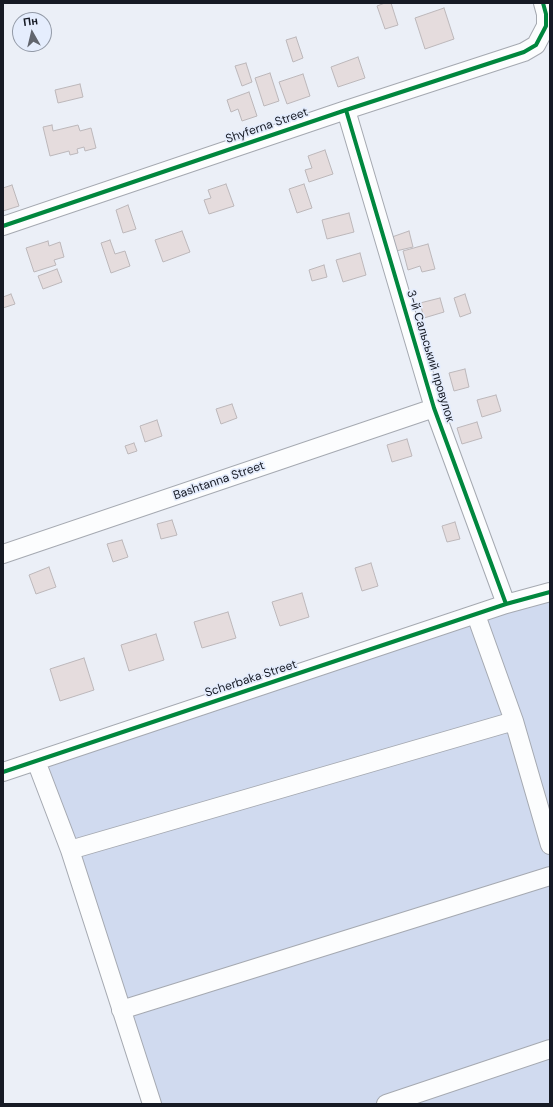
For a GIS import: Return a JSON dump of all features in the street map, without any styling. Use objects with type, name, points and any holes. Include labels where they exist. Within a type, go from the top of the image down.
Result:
[{"type":"street","name":"Shyferna Street","points":[[3,226],[346,110],[524,52],[536,45],[546,26],[546,14]]},
{"type":"street","name":"3-й Сальський провулок","points":[[346,110],[434,408],[506,604]]},
{"type":"street","name":"Bashtanna Street","points":[[3,554],[434,408]]},
{"type":"street","name":"Scherbaka Street","points":[[3,772],[506,604],[550,592]]},
{"type":"street","points":[[476,615],[514,721],[550,845]]},
{"type":"street","points":[[70,850],[514,721]]},
{"type":"street","points":[[36,762],[70,850],[152,1104]]},
{"type":"street","points":[[121,1010],[550,876]]},
{"type":"street","points":[[386,1104],[550,1049]]},
{"type":"shaded area","points":[[550,592],[550,1104],[152,1104],[36,761]]},
{"type":"building","points":[[385,3],[391,3],[398,25],[385,29],[377,6]]},
{"type":"building","points":[[444,8],[454,39],[425,49],[415,18]]},
{"type":"building","points":[[296,37],[303,58],[293,62],[286,40]]},
{"type":"building","points":[[358,57],[365,78],[338,87],[331,67]]},
{"type":"building","points":[[246,63],[252,82],[242,86],[235,66]]},
{"type":"building","points":[[270,73],[279,101],[264,106],[255,78]]},
{"type":"building","points":[[303,74],[310,96],[287,104],[279,82]]},
{"type":"building","points":[[80,84],[83,97],[58,103],[55,90]]},
{"type":"building","points":[[249,92],[257,116],[242,121],[238,109],[231,112],[227,100]]},
{"type":"building","points":[[52,125],[53,131],[78,125],[80,131],[91,128],[96,148],[85,151],[84,147],[77,149],[78,153],[70,155],[69,151],[50,156],[43,127]]},
{"type":"building","points":[[325,150],[333,174],[309,182],[305,170],[312,168],[308,156]]},
{"type":"building","points":[[226,184],[234,206],[209,214],[204,200],[211,198],[208,190]]},
{"type":"building","points":[[304,184],[312,208],[297,213],[289,189]]},
{"type":"building","points":[[12,185],[19,206],[3,211],[3,188]]},
{"type":"building","points":[[128,205],[136,229],[123,233],[116,210]]},
{"type":"building","points":[[349,213],[354,232],[327,239],[322,220]]},
{"type":"building","points":[[182,231],[190,252],[163,262],[155,240]]},
{"type":"building","points":[[409,231],[413,247],[396,251],[392,237]]},
{"type":"building","points":[[110,240],[115,254],[125,251],[130,266],[111,273],[101,243]]},
{"type":"building","points":[[48,241],[49,246],[60,242],[64,257],[54,260],[56,265],[34,272],[26,248]]},
{"type":"building","points":[[428,244],[435,269],[422,272],[420,266],[408,270],[403,251]]},
{"type":"building","points":[[360,253],[366,275],[343,282],[336,260]]},
{"type":"building","points":[[324,265],[327,277],[312,281],[309,270]]},
{"type":"building","points":[[57,269],[62,282],[43,289],[38,276]]},
{"type":"building","points":[[11,294],[15,304],[3,308],[3,297]]},
{"type":"building","points":[[465,294],[471,313],[460,317],[454,298]]},
{"type":"building","points":[[440,298],[444,312],[424,318],[420,303]]},
{"type":"building","points":[[465,369],[469,387],[454,391],[449,373]]},
{"type":"building","points":[[496,395],[501,411],[482,417],[477,400]]},
{"type":"building","points":[[232,404],[237,418],[221,424],[216,409]]},
{"type":"building","points":[[157,420],[162,436],[145,442],[140,426]]},
{"type":"building","points":[[477,422],[482,438],[462,444],[457,428]]},
{"type":"building","points":[[407,439],[412,456],[392,462],[387,445]]},
{"type":"building","points":[[134,443],[137,451],[128,454],[125,446]]},
{"type":"building","points":[[172,520],[177,535],[161,539],[157,524]]},
{"type":"building","points":[[455,522],[460,539],[447,542],[442,526]]},
{"type":"building","points":[[122,540],[128,557],[113,562],[107,544]]},
{"type":"building","points":[[371,563],[378,586],[362,591],[355,568]]},
{"type":"building","points":[[49,567],[56,587],[36,594],[29,575]]},
{"type":"building","points":[[302,593],[309,617],[280,626],[272,602]]},
{"type":"building","points":[[228,612],[236,638],[202,648],[194,622]]},
{"type":"building","points":[[156,634],[164,660],[129,671],[121,645]]},
{"type":"building","points":[[84,658],[94,690],[60,701],[50,669]]},
{"type":"cycle path","points":[[3,226],[346,110],[524,52],[536,45],[546,26],[546,14],[543,3]]},
{"type":"cycle path","points":[[346,110],[434,408],[506,604]]},
{"type":"cycle path","points":[[3,772],[506,604],[550,592]]}]
